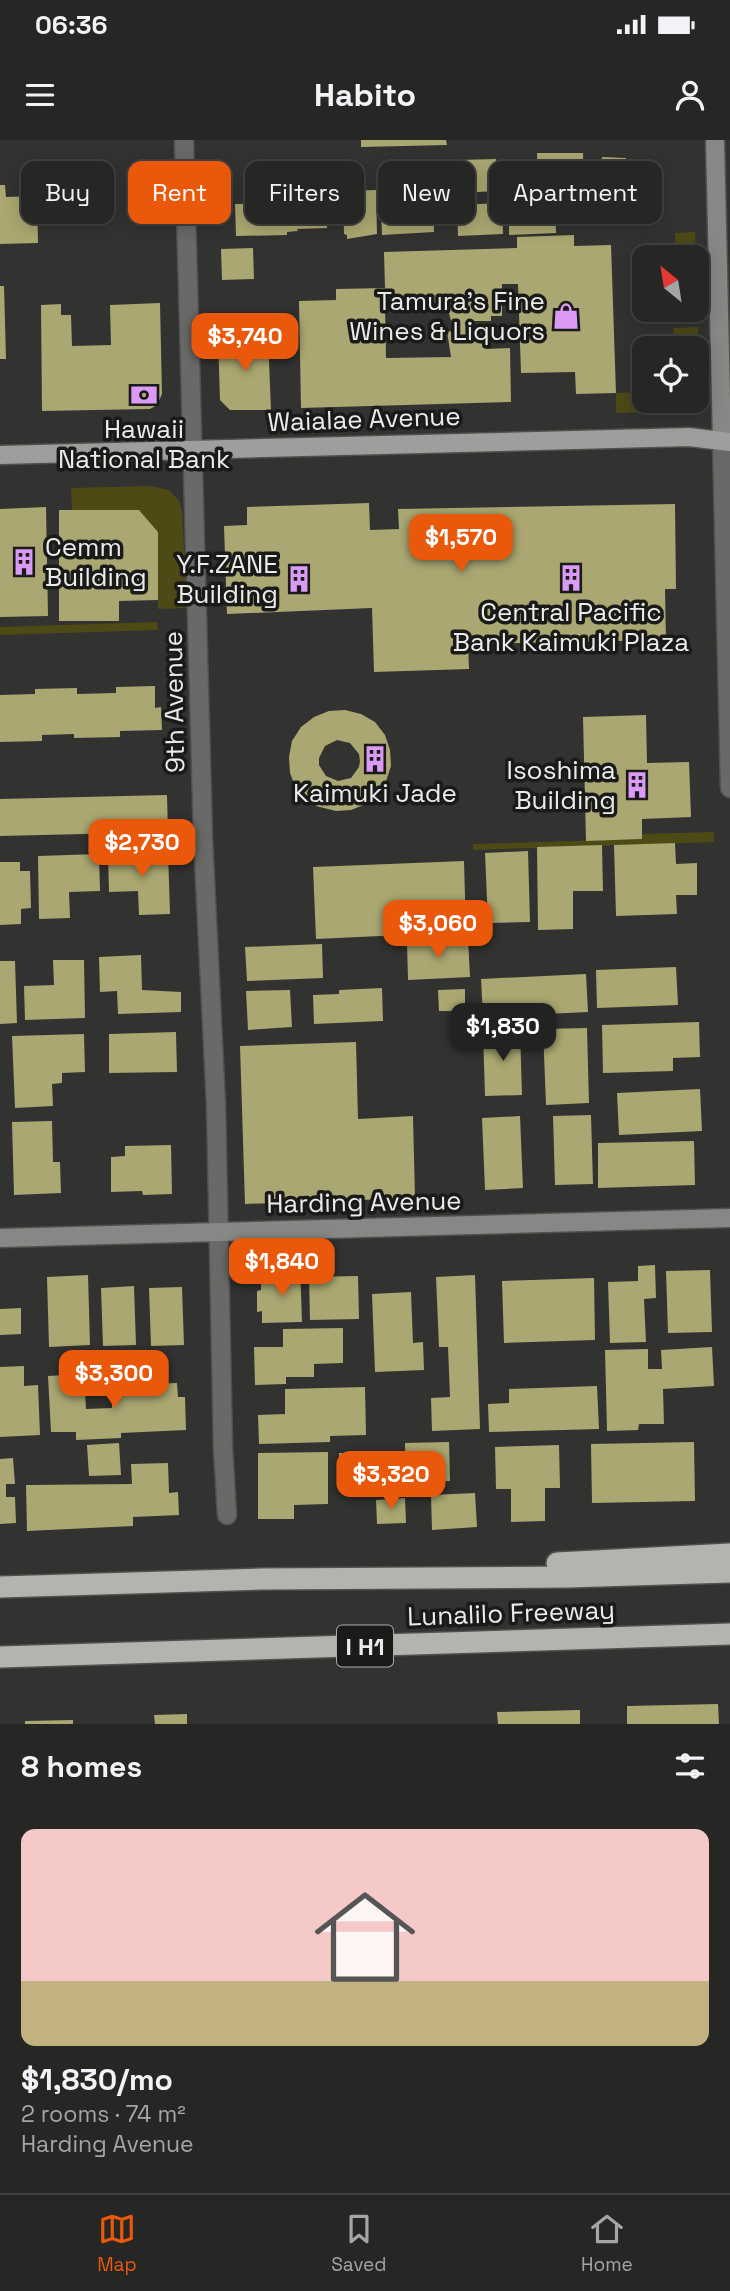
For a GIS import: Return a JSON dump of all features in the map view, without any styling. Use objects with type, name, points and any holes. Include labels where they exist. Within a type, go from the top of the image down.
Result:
[{"type":"highway","points":[[261,1579],[730,1554]]},
{"type":"highway","name":"Lunalilo Freeway","points":[[0,1587],[261,1579],[568,1577],[730,1572]]},
{"type":"highway","name":"Lunalilo Freeway","points":[[0,1657],[730,1634]]},
{"type":"main road","name":"Waialae Avenue","points":[[0,455],[689,437],[726,441]]},
{"type":"street","name":"9th Avenue","points":[[184,140],[203,838],[216,1105],[223,1448],[227,1515]]},
{"type":"street","points":[[715,140],[726,441],[730,788]]},
{"type":"street","name":"Harding Avenue","points":[[0,1238],[730,1219]]},
{"type":"shaded area","points":[[695,232],[696,245],[676,245],[675,233]]},
{"type":"shaded area","points":[[698,327],[698,336],[673,336],[673,328]]},
{"type":"shaded area","points":[[632,392],[632,413],[616,413],[616,393]]},
{"type":"shaded area","points":[[150,486],[169,490],[180,502],[187,608],[158,609],[158,532],[139,510],[72,510],[71,488]]},
{"type":"shaded area","points":[[157,622],[158,630],[0,635],[0,627]]},
{"type":"shaded area","points":[[714,832],[714,842],[473,850],[473,844],[642,839],[642,834]]},
{"type":"building","points":[[361,140],[446,140],[447,145],[361,147]]},
{"type":"building","points":[[537,153],[583,153],[583,161],[537,161]]},
{"type":"building","points":[[602,157],[626,158],[626,161],[602,161]]},
{"type":"building","points":[[496,159],[489,161],[489,191],[475,192],[475,161],[458,160]]},
{"type":"building","points":[[0,185],[5,185],[6,197],[21,197],[21,224],[38,224],[38,243],[0,244]]},
{"type":"building","points":[[364,190],[376,190],[377,234],[347,239],[344,224],[364,224]]},
{"type":"building","points":[[235,204],[245,204],[245,224],[327,224],[327,228],[297,229],[298,231],[287,232],[287,235],[236,236]]},
{"type":"building","points":[[475,204],[489,204],[489,224],[503,224],[503,234],[458,236],[458,224],[475,224]]},
{"type":"building","points":[[382,224],[434,224],[434,232],[382,235]]},
{"type":"building","points":[[509,224],[556,224],[556,233],[509,235]]},
{"type":"building","points":[[574,235],[574,246],[611,245],[616,393],[576,394],[575,372],[521,373],[518,284],[502,284],[502,316],[491,316],[491,321],[471,321],[472,335],[485,337],[486,349],[510,348],[511,402],[301,408],[299,301],[336,300],[336,289],[385,288],[384,252],[517,248],[517,237]],"holes":[[[446,302],[454,332],[447,331],[451,357],[386,358],[385,304]]]},
{"type":"building","points":[[253,248],[254,279],[222,280],[221,249]]},
{"type":"building","points":[[0,286],[4,286],[6,359],[0,359]]},
{"type":"building","points":[[160,303],[162,394],[157,405],[150,409],[42,411],[41,305],[61,304],[61,315],[71,315],[72,346],[111,345],[110,305]]},
{"type":"building","points":[[268,337],[271,410],[230,410],[220,400],[218,338]]},
{"type":"building","points":[[369,503],[370,530],[399,529],[398,509],[675,504],[676,589],[665,589],[666,640],[468,644],[469,669],[374,672],[372,608],[227,614],[224,526],[247,525],[247,507]]},
{"type":"building","name":"Cemm Building","points":[[46,507],[48,616],[0,617],[0,509]]},
{"type":"building","points":[[59,510],[139,510],[158,532],[158,600],[119,601],[119,621],[59,621]]},
{"type":"building","points":[[155,686],[155,708],[161,707],[162,730],[120,731],[120,737],[74,738],[74,734],[42,735],[42,741],[0,742],[0,695],[35,694],[35,689],[77,688],[77,694],[116,693],[116,687]]},
{"type":"building","name":"Kaimuki Jade","points":[[345,710],[361,714],[375,722],[385,735],[390,750],[391,766],[378,794],[366,804],[351,810],[336,811],[316,806],[296,788],[290,773],[292,741],[301,727],[314,717],[329,711]],"holes":[[[337,740],[350,743],[359,754],[359,767],[351,778],[338,781],[326,776],[319,765],[319,758],[325,746]]]},
{"type":"building","name":"Isoshima Building","points":[[646,715],[647,763],[689,762],[691,817],[642,819],[642,839],[586,841],[583,717]]},
{"type":"building","points":[[167,795],[168,832],[0,836],[0,799]]},
{"type":"building","points":[[675,843],[676,864],[697,863],[697,895],[676,895],[677,914],[616,916],[614,845]]},
{"type":"building","points":[[602,845],[603,891],[573,891],[573,929],[538,930],[537,847]]},
{"type":"building","points":[[168,851],[170,914],[139,915],[138,891],[109,892],[108,854]]},
{"type":"building","points":[[528,851],[530,922],[488,923],[485,853]]},
{"type":"building","points":[[99,854],[100,891],[69,892],[70,918],[39,919],[38,856]]},
{"type":"building","points":[[464,861],[466,932],[316,939],[313,867]]},
{"type":"building","points":[[0,862],[20,862],[20,871],[30,871],[31,908],[21,909],[21,924],[0,925]]},
{"type":"building","points":[[468,939],[470,977],[408,980],[407,942]]},
{"type":"building","points":[[322,944],[323,978],[247,981],[245,947]]},
{"type":"building","points":[[141,955],[142,990],[181,992],[181,1012],[118,1014],[117,991],[100,992],[99,957]]},
{"type":"building","points":[[53,960],[84,960],[85,1018],[25,1020],[24,986],[54,985]]},
{"type":"building","points":[[0,961],[15,961],[17,1023],[0,1024]]},
{"type":"building","points":[[676,967],[678,1005],[597,1008],[596,970]]},
{"type":"building","points":[[586,974],[588,1012],[483,1017],[481,979]]},
{"type":"building","points":[[382,988],[383,1021],[314,1024],[313,995],[339,994],[339,990]]},
{"type":"building","points":[[465,989],[465,1011],[439,1011],[438,990]]},
{"type":"building","points":[[290,990],[292,1027],[248,1030],[246,991]]},
{"type":"building","points":[[699,1022],[700,1057],[673,1058],[673,1071],[603,1073],[602,1025]]},
{"type":"building","points":[[587,1028],[589,1103],[546,1105],[543,1029]]},
{"type":"building","points":[[520,1030],[522,1095],[485,1096],[483,1032]]},
{"type":"building","points":[[176,1032],[177,1072],[109,1073],[109,1034]]},
{"type":"building","points":[[84,1034],[85,1072],[62,1073],[62,1083],[52,1084],[53,1106],[15,1108],[12,1036]]},
{"type":"building","points":[[356,1042],[358,1119],[413,1116],[415,1198],[245,1204],[240,1046]]},
{"type":"building","points":[[700,1089],[702,1131],[619,1135],[617,1093]]},
{"type":"building","points":[[591,1115],[593,1184],[555,1185],[553,1116]]},
{"type":"building","points":[[520,1116],[523,1188],[485,1190],[482,1118]]},
{"type":"building","points":[[52,1121],[53,1162],[60,1162],[61,1193],[14,1195],[12,1122]]},
{"type":"building","points":[[694,1141],[695,1185],[598,1188],[598,1143]]},
{"type":"building","points":[[171,1145],[172,1194],[111,1192],[111,1157],[125,1156],[125,1146]]},
{"type":"building","points":[[300,1263],[302,1322],[262,1323],[262,1311],[257,1312],[257,1291],[261,1290],[261,1280],[285,1280],[285,1264]]},
{"type":"building","points":[[655,1265],[656,1298],[644,1299],[646,1342],[610,1343],[608,1282],[638,1281],[638,1266]]},
{"type":"building","points":[[710,1270],[712,1332],[668,1333],[666,1271]]},
{"type":"building","points":[[88,1275],[90,1345],[49,1347],[47,1277]]},
{"type":"building","points":[[475,1275],[480,1429],[432,1431],[431,1398],[450,1397],[448,1347],[439,1347],[436,1277]]},
{"type":"building","points":[[358,1276],[359,1319],[310,1320],[309,1277]]},
{"type":"building","points":[[594,1278],[595,1340],[504,1343],[502,1281]]},
{"type":"building","points":[[134,1286],[136,1345],[103,1346],[101,1288]]},
{"type":"building","points":[[182,1287],[184,1345],[151,1346],[149,1288]]},
{"type":"building","points":[[411,1292],[413,1343],[423,1342],[424,1370],[375,1372],[372,1294]]},
{"type":"building","points":[[21,1308],[21,1334],[0,1335],[0,1309]]},
{"type":"building","points":[[343,1328],[343,1363],[314,1364],[314,1377],[286,1377],[286,1384],[255,1385],[254,1347],[283,1347],[283,1329]]},
{"type":"building","points":[[712,1347],[714,1386],[663,1389],[664,1424],[639,1424],[638,1430],[607,1431],[605,1350],[648,1349],[648,1369],[662,1369],[661,1350]]},
{"type":"building","points":[[24,1366],[24,1386],[38,1385],[40,1435],[0,1437],[0,1367]]},
{"type":"building","points":[[84,1374],[86,1409],[112,1408],[112,1394],[151,1392],[151,1384],[177,1383],[178,1397],[185,1397],[186,1430],[121,1433],[121,1438],[76,1440],[76,1432],[51,1432],[48,1376]]},
{"type":"building","points":[[597,1386],[599,1429],[489,1432],[488,1404],[509,1403],[509,1389]]},
{"type":"building","points":[[365,1387],[366,1435],[330,1436],[330,1442],[259,1444],[258,1415],[285,1414],[285,1389]]},
{"type":"building","points":[[449,1442],[450,1481],[406,1483],[405,1443]]},
{"type":"building","points":[[694,1442],[695,1501],[592,1503],[591,1444]]},
{"type":"building","points":[[119,1443],[121,1475],[89,1476],[87,1445]]},
{"type":"building","points":[[559,1445],[560,1488],[545,1488],[545,1521],[511,1522],[511,1489],[496,1489],[495,1447]]},
{"type":"building","points":[[328,1452],[328,1504],[294,1505],[294,1519],[258,1519],[258,1453]]},
{"type":"building","points":[[339,1453],[370,1453],[369,1483],[339,1483]]},
{"type":"building","points":[[13,1458],[15,1484],[6,1484],[6,1497],[15,1497],[16,1523],[0,1524],[0,1459]]},
{"type":"building","points":[[168,1463],[169,1493],[178,1492],[179,1515],[133,1517],[133,1526],[27,1531],[26,1485],[132,1484],[131,1464]]},
{"type":"building","points":[[475,1493],[477,1527],[432,1530],[431,1495]]},
{"type":"building","points":[[405,1498],[406,1523],[377,1524],[376,1500]]},
{"type":"building","points":[[718,1704],[719,1724],[627,1724],[627,1706]]},
{"type":"building","points":[[580,1710],[580,1724],[498,1724],[497,1712]]},
{"type":"building","points":[[187,1714],[187,1724],[155,1724],[154,1715]]},
{"type":"building","points":[[73,1720],[73,1724],[25,1724],[25,1721]]},
{"type":"place","name":"Tamura’s Fine Wines & Liquors","points":[[566,316]]},
{"type":"place","name":"Hawaii National Bank","points":[[144,395]]},
{"type":"place","name":"Cemm Building","points":[[24,562]]},
{"type":"place","name":"Central Pacific Bank Kaimuki Plaza","points":[[571,578]]},
{"type":"place","name":"Y.F.ZANE Building","points":[[299,579]]},
{"type":"place","name":"Kaimuki Jade","points":[[375,759]]},
{"type":"place","name":"Isoshima Building","points":[[637,785]]}]
